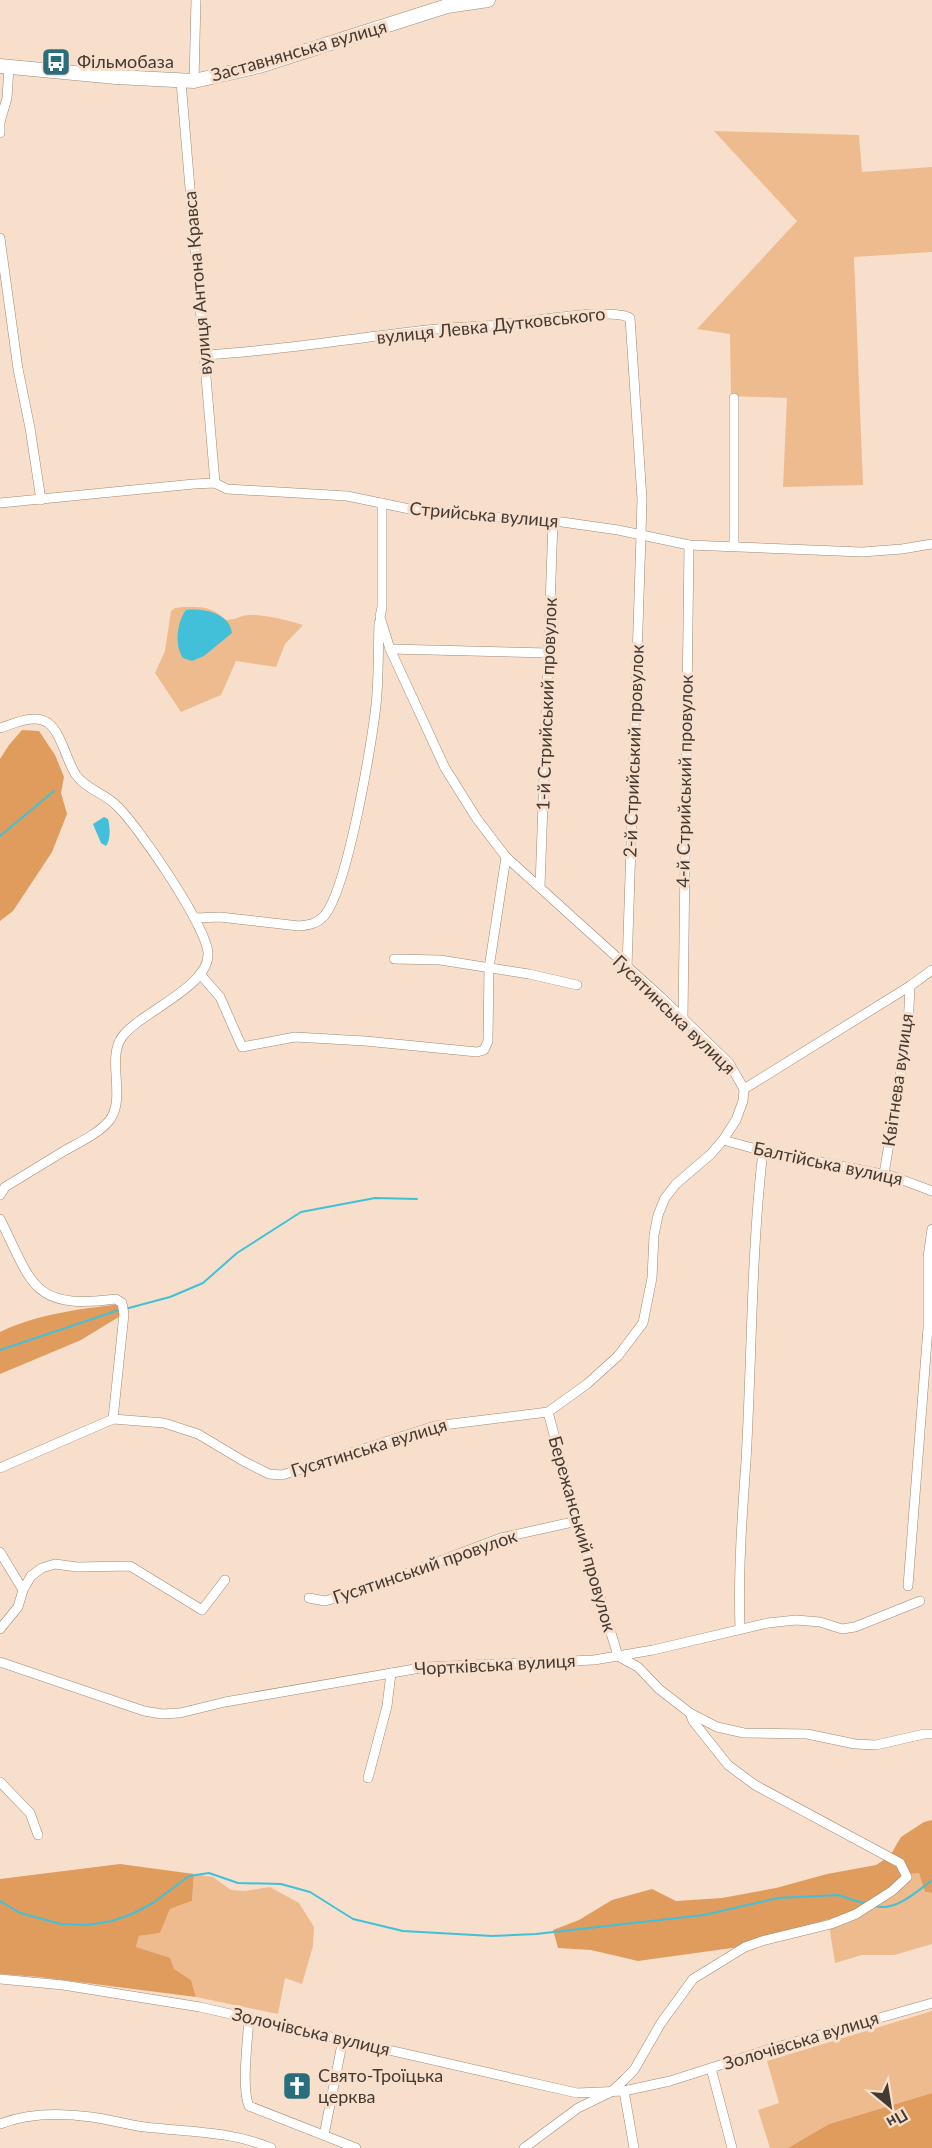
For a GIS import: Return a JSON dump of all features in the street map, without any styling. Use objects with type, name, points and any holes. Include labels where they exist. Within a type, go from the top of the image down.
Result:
[{"type":"street","name":"вулиця Антона Кравса","points":[[196,0],[187,82],[215,483]]},
{"type":"street","name":"Заставнянська вулиця","points":[[4,66],[187,82],[259,66],[447,6],[488,0]]},
{"type":"street","points":[[0,133],[0,122],[7,98],[4,66]]},
{"type":"street","points":[[0,237],[18,369],[41,500]]},
{"type":"street","name":"вулиця Левка Дутковського","points":[[205,355],[256,352],[427,330],[625,314],[632,323],[642,499],[641,535]]},
{"type":"street","points":[[734,398],[734,546]]},
{"type":"street","name":"Стрийська вулиця","points":[[0,503],[215,483],[227,489],[347,496],[419,511],[553,521],[618,530],[689,545],[862,552],[932,544]]},
{"type":"street","points":[[195,918],[220,917],[299,926],[312,925],[323,917],[331,906],[346,862],[367,762],[376,704],[382,607],[382,502]]},
{"type":"street","name":"1-й Стрийський провулок","points":[[540,887],[553,521]]},
{"type":"street","name":"2-й Стрийський провулок","points":[[627,968],[641,535]]},
{"type":"street","name":"4-й Стрийський провулок","points":[[683,1018],[689,545]]},
{"type":"street","name":"Гусятинська вулиця","points":[[0,1468],[113,1419],[164,1423],[198,1434],[269,1474],[282,1475],[435,1425],[548,1412],[599,1374],[618,1356],[643,1323],[652,1278],[654,1235],[658,1215],[665,1198],[676,1184],[711,1154],[736,1120],[743,1101],[744,1089],[729,1063],[683,1018],[506,857],[477,819],[445,768],[390,649],[380,617]]},
{"type":"street","points":[[390,649],[548,653]]},
{"type":"street","points":[[0,728],[23,720],[37,719],[48,723],[76,774],[84,783],[114,803],[142,837],[195,918],[205,938],[209,955],[200,974],[188,987],[132,1026],[120,1039],[117,1050],[115,1106],[108,1122],[92,1135],[5,1187],[0,1194]]},
{"type":"street","points":[[200,974],[220,997],[242,1047],[295,1037],[366,1041],[477,1052],[484,1050],[488,1041],[489,968],[506,857]]},
{"type":"street","points":[[394,959],[440,960],[529,974],[577,985]]},
{"type":"street","points":[[744,1089],[932,970]]},
{"type":"street","name":"Квітнева вулиця","points":[[884,1174],[908,1028],[910,986]]},
{"type":"street","name":"Балтійська вулиця","points":[[723,1140],[763,1151],[884,1174],[915,1183],[932,1191]]},
{"type":"street","points":[[740,1629],[741,1514],[746,1461],[749,1352],[763,1151]]},
{"type":"street","points":[[0,1219],[31,1282],[40,1290],[57,1299],[70,1301],[116,1299],[122,1303],[124,1314],[113,1419]]},
{"type":"street","points":[[908,1586],[928,1328],[928,1257],[932,1229]]},
{"type":"street","name":"Бережанський провулок","points":[[548,1412],[577,1521],[618,1656]]},
{"type":"street","name":"Гусятинський провулок","points":[[309,1598],[325,1601],[363,1590],[501,1538],[577,1521]]},
{"type":"street","points":[[0,1552],[23,1590]]},
{"type":"street","points":[[0,1629],[18,1607],[23,1590],[31,1576],[42,1568],[55,1564],[77,1567],[130,1566],[202,1610],[225,1580]]},
{"type":"street","name":"Чортківська вулиця","points":[[0,1662],[144,1711],[162,1714],[180,1713],[225,1702],[426,1667],[594,1660],[652,1650],[740,1629],[796,1620],[820,1622],[842,1629],[855,1628],[920,1601]]},
{"type":"street","points":[[618,1656],[638,1667],[659,1689],[690,1713],[717,1726],[744,1733],[807,1734],[855,1744],[876,1745],[932,1734]]},
{"type":"street","points":[[368,1778],[387,1706],[391,1673]]},
{"type":"street","points":[[524,2148],[578,2108],[610,2092],[634,2070],[661,2023],[693,1979],[745,1947],[831,1924],[865,1909],[907,1877],[900,1863],[755,1785],[737,1772],[728,1765],[693,1721],[690,1713]]},
{"type":"street","points":[[0,1782],[30,1813],[38,1835]]},
{"type":"street","name":"Золочівська вулиця","points":[[0,1979],[63,1985],[200,2007],[577,2093],[624,2091],[670,2081],[932,2003]]},
{"type":"street","points":[[249,2017],[246,2060],[248,2104],[254,2109],[356,2148]]},
{"type":"street","points":[[324,2135],[343,2039]]},
{"type":"street","points":[[711,2068],[732,2148]]},
{"type":"street","points":[[624,2091],[634,2148]]},
{"type":"street","points":[[0,2124],[14,2118],[46,2115],[90,2116],[142,2127],[222,2134],[271,2148]]},
{"type":"shaded area","points":[[714,131],[859,135],[862,172],[932,167],[932,252],[854,257],[863,485],[783,487],[787,398],[731,396],[730,334],[697,329],[797,221]]},
{"type":"shaded area","points":[[183,607],[206,608],[226,620],[257,615],[303,625],[285,644],[276,667],[236,661],[221,695],[181,712],[155,673],[165,651],[171,611]]},
{"type":"shaded area","points":[[22,730],[39,731],[55,755],[64,777],[61,793],[67,814],[52,852],[13,911],[0,921],[0,759]]},
{"type":"shaded area","points":[[120,1304],[122,1315],[81,1340],[0,1374],[0,1332],[29,1321],[74,1310]]},
{"type":"shaded area","points":[[932,1820],[932,1893],[925,1892],[919,1873],[905,1874],[887,1892],[855,1911],[739,1947],[638,1961],[591,1950],[558,1948],[553,1930],[579,1920],[612,1900],[652,1889],[676,1901],[722,1898],[876,1865],[890,1856],[901,1837],[924,1822]]},
{"type":"shaded area","points":[[120,1864],[194,1874],[192,1901],[170,1909],[160,1933],[139,1936],[136,1947],[170,1958],[174,1969],[191,1980],[196,1997],[0,1974],[0,1879]]},
{"type":"shaded area","points":[[919,1872],[925,1892],[932,1893],[932,1944],[894,1955],[862,1955],[835,1963],[828,1919],[855,1911],[905,1874]]},
{"type":"shaded area","points":[[194,1874],[213,1877],[231,1890],[245,1891],[270,1887],[299,1903],[314,1927],[313,1946],[302,1984],[285,1978],[278,2014],[196,1997],[191,1980],[136,1947],[139,1936],[160,1933],[170,1909],[192,1901]]},
{"type":"shaded area","points":[[932,2011],[932,2093],[829,2124],[788,2148],[770,2148],[758,2110],[779,2103],[767,2061]]},
{"type":"shaded area","points":[[932,2093],[932,2148],[788,2148],[829,2124]]},
{"type":"water","points":[[186,610],[207,611],[220,616],[226,620],[232,633],[204,656],[192,661],[183,658],[178,647],[178,634],[180,621]]},
{"type":"water","points":[[104,817],[108,819],[110,829],[106,846],[101,843],[93,824]]},
{"type":"waterway","points":[[0,836],[54,791]]},
{"type":"waterway","points":[[125,1309],[170,1297],[203,1283],[237,1253],[301,1212],[375,1198],[417,1199]]},
{"type":"waterway","points":[[0,1350],[119,1310]]},
{"type":"waterway","points":[[0,1901],[20,1913],[61,1924],[88,1925],[112,1921],[132,1914],[153,1903],[189,1876],[209,1873],[238,1883],[281,1884],[310,1892],[353,1919],[403,1931],[492,1936],[536,1934],[704,1915],[778,1898],[838,1895],[866,1904]]},
{"type":"waterway","points":[[875,1906],[897,1904],[932,1880]]},
{"type":"place","name":"Фільмобаза","points":[[56,62]]},
{"type":"place","name":"Свято-Троїцька церква","points":[[297,2086]]}]
